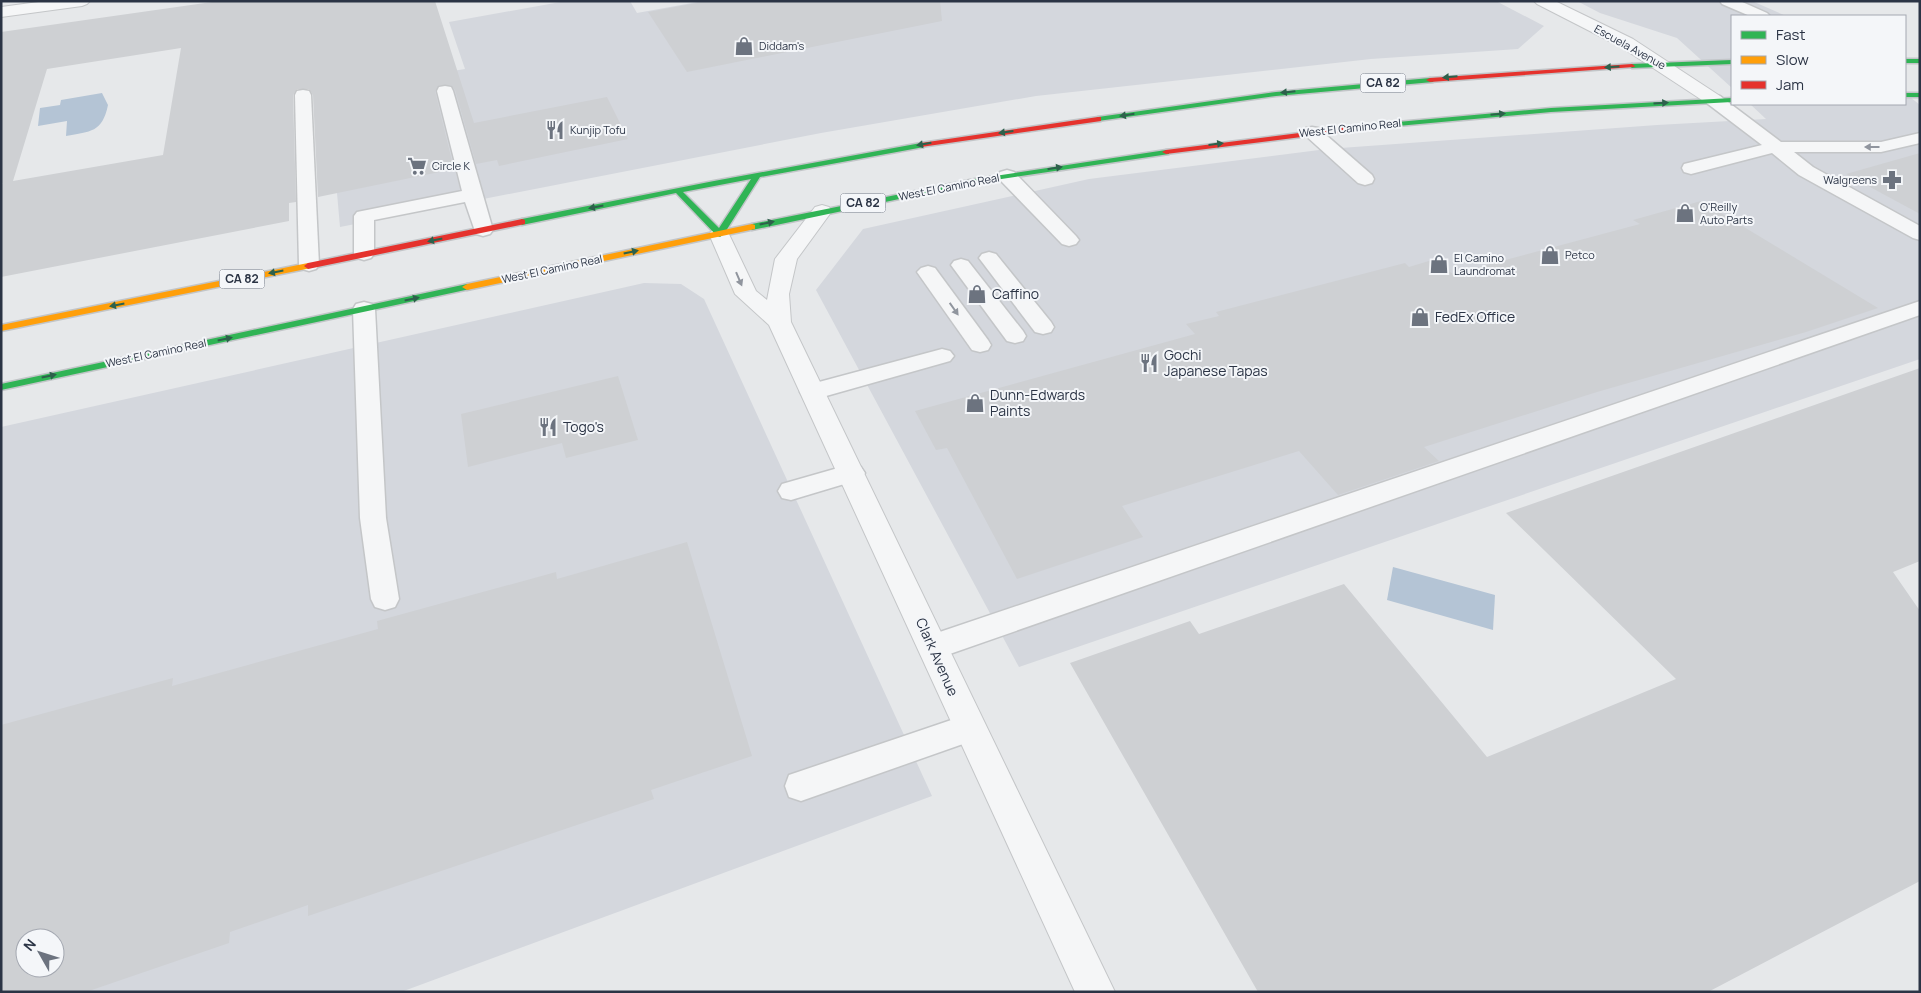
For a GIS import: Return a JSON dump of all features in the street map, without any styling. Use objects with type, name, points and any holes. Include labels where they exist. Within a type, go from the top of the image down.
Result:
[{"type":"main road","points":[[1906,61],[1920,61]]},
{"type":"main road","name":"CA 82","points":[[1,328],[757,175],[959,138],[1276,94],[1478,75],[1660,64],[1731,62]]},
{"type":"main road","points":[[1906,95],[1920,95]]},
{"type":"main road","name":"West El Camino Real","points":[[1,387],[822,211],[1007,176],[1312,132],[1522,112],[1731,100]]},
{"type":"main road","points":[[678,191],[720,234],[757,175]]},
{"type":"street","points":[[1,12],[82,1]]},
{"type":"street","name":"Escuela Avenue","points":[[1542,1],[1626,43],[1714,100]]},
{"type":"street","name":"Clark Avenue","points":[[822,211],[786,259],[778,294],[779,322],[852,473],[969,728],[1095,992]]},
{"type":"street","name":"Clark Avenue","points":[[720,234],[746,294],[779,322]]},
{"type":"lane","points":[[1727,1],[1760,15]]},
{"type":"lane","points":[[445,91],[483,230]]},
{"type":"lane","points":[[303,95],[309,266]]},
{"type":"lane","points":[[1714,100],[1749,125],[1806,171],[1920,234]]},
{"type":"lane","points":[[1312,132],[1365,179]]},
{"type":"lane","points":[[1691,168],[1774,146],[1881,147],[1920,138]]},
{"type":"lane","points":[[1007,176],[1069,240]]},
{"type":"lane","points":[[364,254],[364,216],[473,195]]},
{"type":"lane","points":[[989,258],[1043,328]]},
{"type":"lane","points":[[962,265],[1015,336]]},
{"type":"lane","points":[[928,272],[980,345]]},
{"type":"lane","points":[[933,647],[1920,308]]},
{"type":"lane","points":[[364,309],[373,518],[385,599]]},
{"type":"lane","points":[[812,392],[942,356]]},
{"type":"lane","points":[[792,491],[852,473]]},
{"type":"lane","points":[[801,786],[969,728]]},
{"type":"shaded area","points":[[566,1],[630,1],[637,13],[703,1],[1496,1],[1544,26],[1518,49],[1371,59],[1036,96],[821,133],[340,227],[328,91],[465,69],[449,22]]},
{"type":"shaded area","points":[[1577,1],[1752,1],[1784,15],[1731,15],[1731,87],[1677,38],[1600,13]]},
{"type":"shaded area","points":[[1906,94],[1920,105],[1920,359],[1019,667],[816,290],[863,229],[1089,179],[1327,149],[1766,119],[1751,105],[1906,105]]},
{"type":"shaded area","points":[[644,283],[681,284],[704,299],[932,796],[401,992],[1,992],[1,427]]},
{"type":"water","points":[[102,93],[108,105],[102,121],[94,129],[66,136],[67,121],[38,126],[40,108],[60,105],[61,100]]},
{"type":"water","points":[[1393,567],[1495,595],[1493,630],[1387,600]]},
{"type":"building","points":[[219,1],[435,1],[474,123],[607,97],[628,139],[499,166],[497,160],[476,164],[455,90],[451,85],[439,85],[435,91],[454,169],[318,197],[313,95],[309,89],[297,89],[293,95],[296,202],[289,203],[289,221],[1,277],[1,184],[3,183],[1,183],[1,32]],"holes":[[[181,48],[163,155],[13,181],[47,69]]]},
{"type":"building","name":"Diddam's","points":[[707,1],[940,1],[942,21],[687,72],[648,12]]},
{"type":"building","name":"Walgreens","points":[[1920,153],[1920,214],[1846,174]]},
{"type":"building","points":[[1701,201],[1878,308],[1806,332],[1597,392],[1424,447],[1439,461],[1338,495],[1299,451],[1122,506],[1143,537],[1017,579],[947,448],[936,450],[915,411],[1195,334],[1186,324],[1219,316],[1216,312],[1405,263],[1409,267],[1432,260],[1453,274],[1640,224],[1633,220]]},
{"type":"building","points":[[1920,368],[1920,561],[1893,572],[1920,611],[1920,881],[1708,992],[1258,992],[1070,663],[1190,621],[1199,634],[1344,584],[1487,757],[1676,679],[1506,513]]},
{"type":"building","name":"Togo's","points":[[618,376],[638,440],[566,458],[562,443],[468,467],[461,414]]},
{"type":"building","points":[[687,542],[752,756],[651,790],[654,799],[308,916],[308,905],[230,932],[229,943],[86,992],[1,992],[1,725],[173,678],[172,686],[378,629],[377,621],[556,572],[557,579]]},
{"type":"traffic: fast","points":[[1906,61],[1920,61]]},
{"type":"traffic: fast","points":[[1632,66],[1731,62]]},
{"type":"traffic: fast","points":[[1098,119],[1276,94],[1430,80]]},
{"type":"traffic: fast","points":[[1906,95],[1920,95]]},
{"type":"traffic: fast","points":[[1354,128],[1551,110],[1731,100]]},
{"type":"traffic: fast","points":[[522,222],[714,183],[921,145]]},
{"type":"traffic: fast","points":[[752,227],[975,181],[1166,152]]},
{"type":"traffic: fast","points":[[720,234],[757,175]]},
{"type":"traffic: fast","points":[[678,191],[720,234]]},
{"type":"traffic: fast","points":[[1,387],[467,287]]},
{"type":"traffic: slow","points":[[467,287],[752,227]]},
{"type":"traffic: slow","points":[[1,328],[308,266]]},
{"type":"traffic: jam","points":[[1430,80],[1632,66]]},
{"type":"traffic: jam","points":[[921,145],[1098,119]]},
{"type":"traffic: jam","points":[[1166,152],[1354,128]]},
{"type":"traffic: jam","points":[[308,266],[522,222]]},
{"type":"place","name":"Diddam's","points":[[744,46]]},
{"type":"place","name":"Kunjip Tofu","points":[[555,130]]},
{"type":"place","name":"Circle K","points":[[417,166]]},
{"type":"place","name":"Walgreens","points":[[1892,180]]},
{"type":"place","name":"O'Reilly Auto Parts","points":[[1685,213]]},
{"type":"place","name":"Petco","points":[[1550,255]]},
{"type":"place","name":"El Camino Laundromat","points":[[1439,264]]},
{"type":"place","name":"Caffino","points":[[977,294]]},
{"type":"place","name":"FedEx Office","points":[[1420,317]]},
{"type":"place","name":"Gochi Japanese Tapas","points":[[1149,363]]},
{"type":"place","name":"Dunn-Edwards Paints","points":[[975,403]]},
{"type":"place","name":"Togo's","points":[[548,427]]}]
